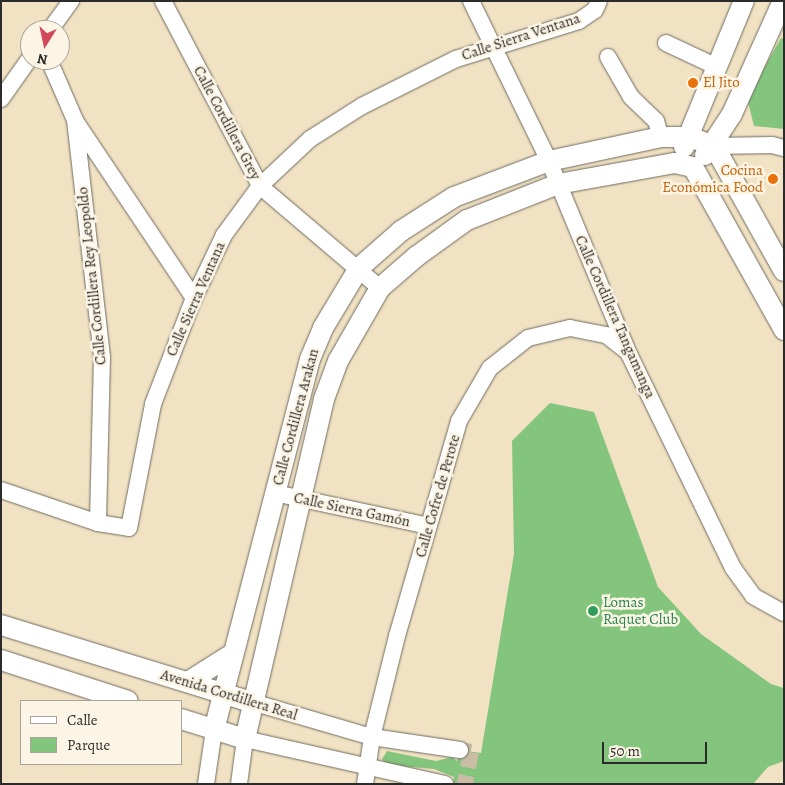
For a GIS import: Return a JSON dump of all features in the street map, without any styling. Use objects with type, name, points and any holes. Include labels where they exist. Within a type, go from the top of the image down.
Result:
[{"type":"street","points":[[57,20],[71,1]]},
{"type":"street","name":"Calle Cordillera Grey","points":[[163,1],[260,186],[380,288]]},
{"type":"street","name":"Calle Cordillera Tangamanga","points":[[471,1],[495,44],[550,161],[630,354],[733,568],[753,596],[784,613]]},
{"type":"street","name":"Calle Sierra Ventana","points":[[1,490],[98,523],[130,528],[153,404],[194,298],[224,235],[260,186],[310,138],[362,106],[456,59],[495,44],[579,21],[595,10],[599,1]]},
{"type":"street","points":[[744,1],[690,137],[684,165],[784,330]]},
{"type":"street","points":[[684,165],[714,146],[732,114],[782,1]]},
{"type":"street","points":[[666,44],[717,67]]},
{"type":"street","points":[[608,57],[631,97],[656,121],[661,137]]},
{"type":"street","points":[[1,98],[21,70]]},
{"type":"street","name":"Calle Cordillera Rey Leopoldo","points":[[54,70],[75,120],[194,298]]},
{"type":"street","name":"Calle Cordillera Rey Leopoldo","points":[[75,120],[102,357],[98,523]]},
{"type":"street","name":"Calle Cordillera Arakan","points":[[206,784],[221,692],[310,359],[323,328],[358,268],[401,231],[454,197],[550,161],[661,137],[690,137],[714,146],[772,145],[784,148]]},
{"type":"street","points":[[714,146],[784,271]]},
{"type":"street","name":"Calle Cordillera Arakan","points":[[240,784],[244,739],[252,702],[324,399],[338,361],[380,288],[417,256],[467,220],[558,184],[684,165]]},
{"type":"street","name":"Calle Cofre de Perote","points":[[366,776],[372,738],[429,526],[460,421],[490,368],[528,338],[570,328],[606,335],[630,354]]},
{"type":"street","name":"Calle Sierra Gamón","points":[[275,494],[429,526]]},
{"type":"street","name":"Avenida Cordillera Real","points":[[1,625],[372,738],[460,750]]},
{"type":"street","points":[[188,682],[232,654]]},
{"type":"street","points":[[1,660],[125,700]]},
{"type":"street","points":[[182,719],[366,776],[437,782]]},
{"type":"green space","points":[[781,38],[784,39],[784,129],[754,126],[747,98]]},
{"type":"green space","name":"Lomas Raquet Club","points":[[550,403],[594,412],[658,587],[701,634],[771,684],[784,688],[784,761],[768,767],[753,784],[453,784],[454,777],[434,769],[387,765],[382,759],[387,751],[436,761],[452,757],[457,761],[460,750],[481,753],[514,554],[512,441]]},
{"type":"tunnel","points":[[460,750],[471,752],[465,784]]},
{"type":"place","name":"El Jito","points":[[693,83]]},
{"type":"place","name":"Cocina Económica Food","points":[[773,179]]},
{"type":"place","name":"Lomas Raquet Club","points":[[593,611]]}]
